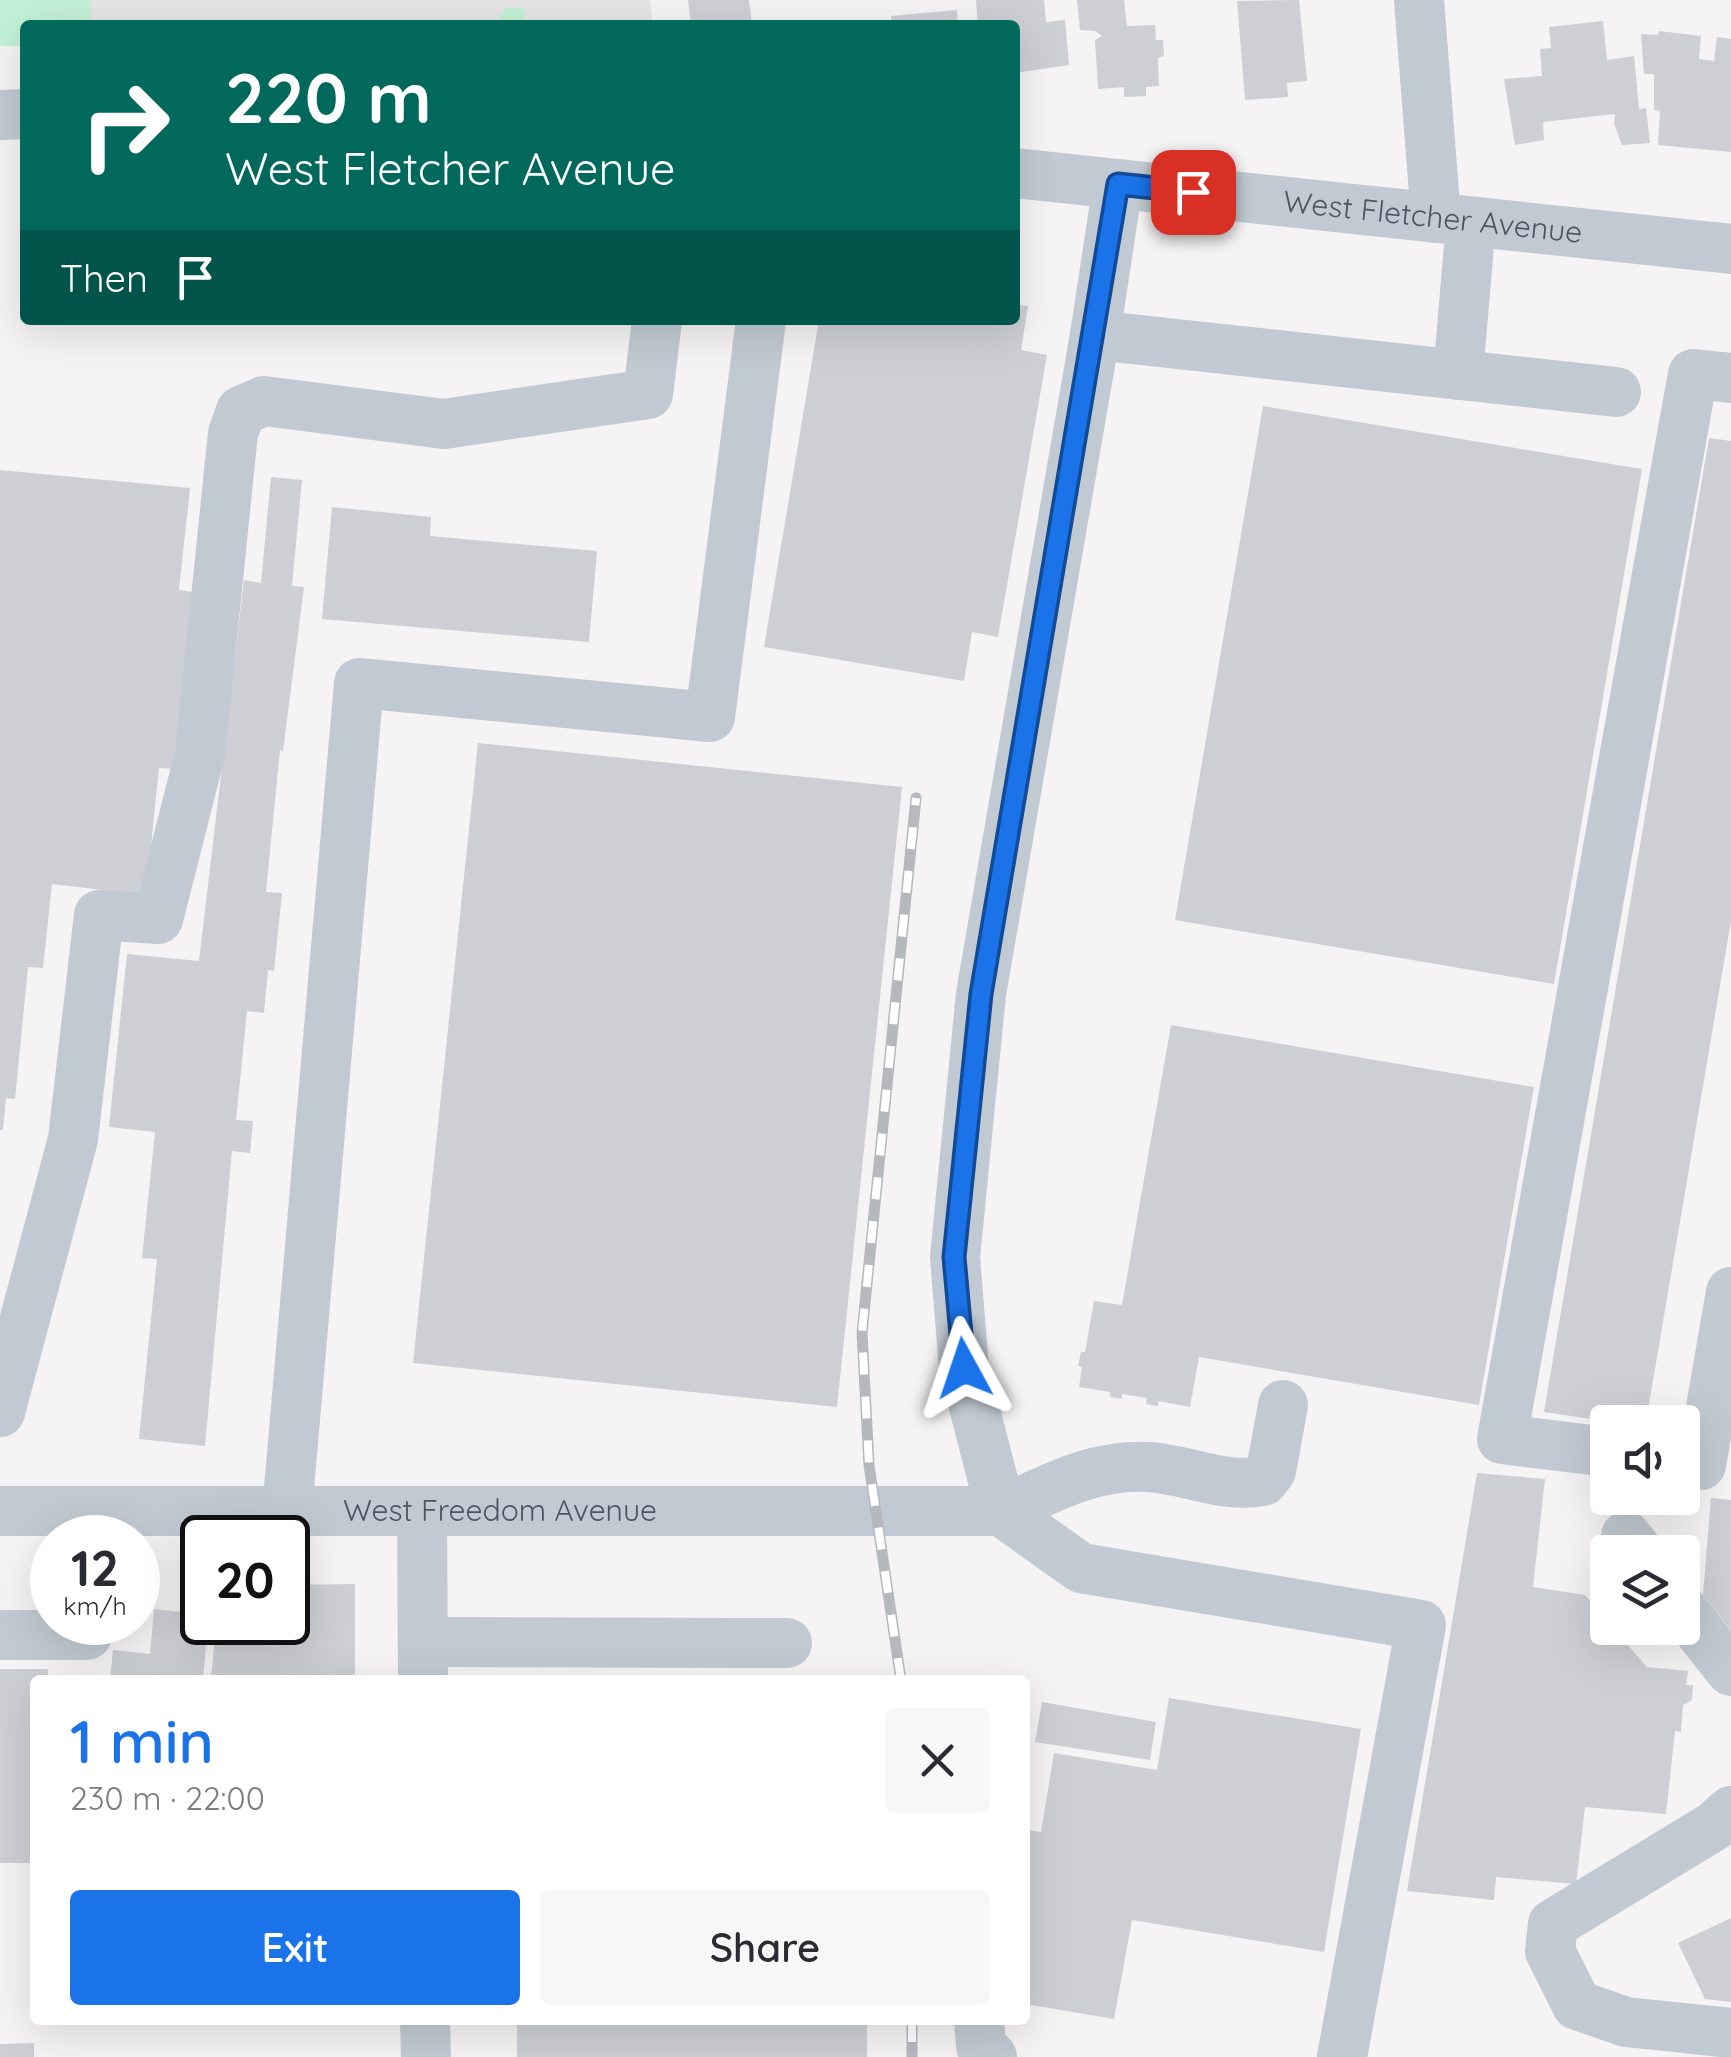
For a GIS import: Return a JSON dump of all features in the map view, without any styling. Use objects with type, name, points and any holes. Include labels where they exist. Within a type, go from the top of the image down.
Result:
[{"type":"street","points":[[1419,0],[1454,220],[1458,375]]},
{"type":"street","name":"West Fletcher Avenue","points":[[1020,174],[1731,249]]},
{"type":"street","points":[[1118,184],[981,994],[954,1257],[964,1368],[1001,1512],[1081,1568],[1421,1625],[1342,2057]]},
{"type":"street","points":[[0,1412],[73,1139],[98,915],[158,919],[200,754],[234,433],[241,411],[264,401],[444,424],[648,394],[656,325]]},
{"type":"street","points":[[287,1511],[359,683],[710,717],[760,325]]},
{"type":"street","points":[[1095,335],[1616,392]]},
{"type":"street","points":[[1590,1450],[1502,1439],[1693,374],[1731,378]]},
{"type":"street","points":[[1705,1465],[1731,1292]]},
{"type":"street","points":[[1001,1512],[1099,1469],[1151,1467],[1244,1484],[1263,1481],[1271,1472],[1283,1405]]},
{"type":"street","name":"West Freedom Avenue","points":[[0,1511],[30,1515]]},
{"type":"street","name":"West Freedom Avenue","points":[[160,1519],[287,1511],[1001,1512]]},
{"type":"street","points":[[422,1511],[423,1661],[787,1644]]},
{"type":"street","points":[[1700,1631],[1731,1671]]},
{"type":"street","points":[[0,1635],[86,1646]]},
{"type":"street","points":[[1731,1812],[1553,1924],[1550,1951],[1577,2005],[1626,2022],[1731,2033]]},
{"type":"street","points":[[426,2025],[426,2057]]},
{"type":"street","points":[[979,2025],[981,2046],[992,2057]]},
{"type":"shaded area","points":[[0,0],[650,0],[652,20],[20,20],[20,46],[0,46]]},
{"type":"green space","points":[[0,0],[91,0],[91,20],[20,20],[20,46],[0,46]]},
{"type":"green space","points":[[504,8],[524,8],[525,20],[499,20],[499,14],[504,14]]},
{"type":"building","points":[[688,0],[749,0],[751,20],[690,20]]},
{"type":"building","points":[[976,0],[1044,0],[1046,22],[1065,20],[1069,65],[1020,72],[1020,20],[978,20]]},
{"type":"building","points":[[1077,0],[1124,0],[1127,26],[1155,25],[1156,40],[1163,40],[1164,56],[1158,58],[1159,86],[1146,87],[1146,96],[1124,97],[1124,87],[1098,89],[1095,40],[1102,36],[1080,30]]},
{"type":"building","points":[[1299,0],[1307,81],[1287,83],[1288,97],[1245,100],[1237,1]]},
{"type":"building","points":[[957,10],[958,20],[891,20],[891,16]]},
{"type":"building","points":[[1603,21],[1607,60],[1634,56],[1639,109],[1646,108],[1650,143],[1622,145],[1614,124],[1615,114],[1543,122],[1544,140],[1515,145],[1504,79],[1542,76],[1540,49],[1551,48],[1549,27]]},
{"type":"building","points":[[1659,31],[1701,36],[1699,59],[1714,61],[1717,37],[1731,39],[1731,152],[1658,145],[1660,111],[1654,110],[1654,74],[1644,74],[1641,34],[1658,35]]},
{"type":"building","points":[[1020,305],[1028,306],[1021,350],[1047,355],[998,637],[972,632],[964,681],[764,647],[818,325],[1020,325]]},
{"type":"building","points":[[1263,406],[1642,469],[1554,984],[1175,920]]},
{"type":"building","points":[[1709,438],[1731,441],[1731,921],[1649,1405],[1590,1405],[1590,1419],[1544,1412]]},
{"type":"building","points":[[0,470],[190,488],[179,590],[193,592],[175,769],[159,768],[146,895],[52,884],[43,968],[28,967],[15,1099],[6,1098],[3,1130],[0,1130]]},
{"type":"building","points":[[271,477],[302,480],[292,586],[304,587],[283,751],[280,750],[266,892],[282,893],[274,971],[268,970],[264,1013],[247,1011],[236,1120],[253,1121],[250,1153],[232,1151],[205,1446],[139,1439],[157,1259],[142,1258],[155,1132],[109,1127],[127,954],[199,961],[244,580],[261,583]]},
{"type":"building","points":[[332,507],[431,517],[430,536],[597,551],[589,642],[322,619]]},
{"type":"building","points":[[478,743],[902,787],[837,1407],[413,1363]]},
{"type":"building","points":[[1171,1025],[1534,1087],[1479,1405],[1199,1357],[1190,1407],[1158,1401],[1158,1406],[1146,1404],[1147,1398],[1122,1394],[1122,1399],[1110,1397],[1110,1392],[1079,1387],[1082,1367],[1078,1366],[1081,1352],[1085,1352],[1094,1301],[1122,1305]]},
{"type":"building","points":[[1477,1473],[1545,1479],[1533,1587],[1585,1595],[1590,1601],[1590,1645],[1628,1645],[1647,1667],[1688,1671],[1686,1685],[1693,1685],[1692,1700],[1683,1705],[1681,1732],[1675,1731],[1666,1814],[1585,1807],[1576,1884],[1496,1877],[1494,1900],[1407,1891]]},
{"type":"building","points":[[1711,1498],[1731,1500],[1731,1630],[1703,1595]]},
{"type":"building","points":[[355,1584],[355,1675],[211,1675],[214,1645],[310,1645],[310,1585]]},
{"type":"building","points":[[160,1610],[180,1612],[180,1645],[206,1645],[203,1675],[110,1675],[113,1650],[150,1654],[151,1645],[160,1645]]},
{"type":"building","points":[[0,1669],[48,1669],[48,1675],[30,1675],[30,1863],[0,1863]]},
{"type":"building","points":[[1169,1698],[1361,1729],[1324,1952],[1132,1920],[1114,2019],[1030,2005],[1030,1830],[1041,1832],[1054,1753],[1157,1770]]},
{"type":"building","points":[[1042,1702],[1156,1722],[1150,1760],[1035,1742]]},
{"type":"building","points":[[1731,1918],[1731,2002],[1705,1999],[1678,1943]]},
{"type":"building","points":[[517,2025],[867,2025],[867,2057],[517,2057]]},
{"type":"building","points":[[34,2043],[34,2057],[0,2057],[0,2044]]},
{"type":"railway","points":[[900,1675],[869,1465],[862,1333],[916,798]]},
{"type":"railway","points":[[912,2025],[912,2057]]},
{"type":"route","points":[[964,1368],[954,1257],[981,994],[1118,184],[1193,192]]}]
